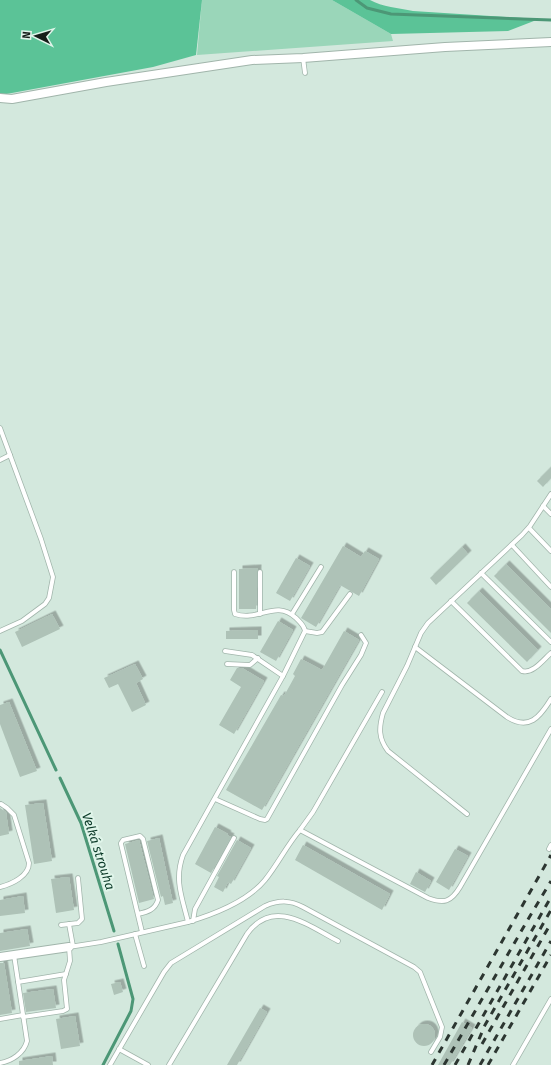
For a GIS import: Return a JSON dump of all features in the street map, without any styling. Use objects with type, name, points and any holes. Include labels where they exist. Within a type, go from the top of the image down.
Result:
[{"type":"street","points":[[0,98],[12,99],[114,81],[252,60],[303,58],[445,46],[551,42]]},
{"type":"street","points":[[0,956],[71,947]]},
{"type":"lane","points":[[303,58],[305,73]]},
{"type":"lane","points":[[0,428],[53,577],[50,596],[46,602],[30,616],[0,631]]},
{"type":"lane","points":[[0,460],[10,456]]},
{"type":"lane","points":[[468,814],[393,755],[381,741],[380,729],[383,713],[424,627],[528,528],[551,494]]},
{"type":"lane","points":[[543,506],[551,514]]},
{"type":"lane","points":[[528,528],[551,551]]},
{"type":"lane","points":[[512,544],[551,587]]},
{"type":"lane","points":[[292,614],[321,567]]},
{"type":"lane","points":[[190,921],[179,885],[179,870],[183,855],[283,676],[305,631],[303,626],[292,614],[284,610],[279,609],[260,614],[238,615],[234,613],[234,572]]},
{"type":"lane","points":[[260,572],[260,614]]},
{"type":"lane","points":[[481,573],[551,642]]},
{"type":"lane","points":[[305,631],[317,633],[322,632],[350,594]]},
{"type":"lane","points":[[451,601],[522,671],[527,672],[532,670],[551,653]]},
{"type":"lane","points":[[215,799],[265,820],[267,819],[342,685],[362,655],[366,643],[361,635]]},
{"type":"lane","points":[[415,647],[507,717],[516,722],[526,722],[537,718],[551,699]]},
{"type":"lane","points":[[225,651],[249,654],[258,658],[283,676]]},
{"type":"lane","points":[[226,664],[250,665],[258,658]]},
{"type":"lane","points":[[71,947],[190,921],[226,908],[259,887],[270,874],[289,844],[313,812],[382,692]]},
{"type":"lane","points":[[300,830],[421,895],[441,902],[446,901],[454,896],[460,887],[551,729]]},
{"type":"lane","points":[[0,803],[14,815],[29,863],[26,874],[9,884],[0,887]]},
{"type":"lane","points":[[138,914],[152,910],[157,904],[158,900],[143,839],[140,836],[123,840],[121,843],[142,932]]},
{"type":"lane","points":[[190,921],[195,909],[234,838]]},
{"type":"lane","points":[[61,925],[79,922],[82,917],[78,878]]},
{"type":"lane","points":[[110,1065],[171,963],[266,906],[280,901],[291,902],[302,907],[420,972],[442,1027],[440,1037],[431,1052]]},
{"type":"lane","points":[[169,1065],[247,934],[259,921],[272,916],[285,915],[338,941]]},
{"type":"lane","points":[[0,1019],[63,1011],[67,1009],[64,984],[70,961],[71,947],[69,924]]},
{"type":"lane","points":[[135,934],[144,966]]},
{"type":"lane","points":[[0,1063],[7,1063],[15,1057],[26,1044],[14,955]]},
{"type":"lane","points":[[18,982],[66,974]]},
{"type":"lane","points":[[513,1065],[551,999]]},
{"type":"lane","points":[[119,1049],[148,1065]]},
{"type":"green space","points":[[0,0],[202,0],[196,55],[153,67],[1,95]]},
{"type":"green space","points":[[202,0],[332,0],[391,34],[393,41],[197,55]]},
{"type":"green space","points":[[332,0],[370,0],[385,6],[413,11],[539,19],[508,31],[391,34]]},
{"type":"building","points":[[551,467],[551,478],[543,487],[537,481]]},
{"type":"building","points":[[343,546],[361,557],[365,551],[379,559],[359,596],[340,585],[316,627],[301,618]]},
{"type":"building","points":[[462,547],[468,554],[436,585],[430,578]]},
{"type":"building","points":[[296,558],[310,566],[290,601],[276,593]]},
{"type":"building","points":[[506,564],[551,609],[551,633],[494,576]]},
{"type":"building","points":[[258,568],[256,609],[239,609],[239,569]]},
{"type":"building","points":[[479,591],[538,650],[527,662],[467,603]]},
{"type":"building","points":[[52,614],[60,629],[22,647],[15,632]]},
{"type":"building","points":[[278,621],[293,630],[276,661],[260,652]]},
{"type":"building","points":[[258,630],[258,639],[226,639],[226,631]]},
{"type":"building","points":[[344,631],[359,640],[262,810],[226,790],[281,695],[284,696],[295,676],[293,674],[301,659],[322,670]]},
{"type":"building","points":[[135,664],[143,679],[136,683],[146,705],[132,712],[118,684],[109,688],[104,678]]},
{"type":"building","points":[[237,668],[242,668],[264,681],[234,734],[219,725],[241,687],[230,680]]},
{"type":"building","points":[[9,702],[37,771],[20,777],[0,724],[0,705]]},
{"type":"building","points":[[43,803],[52,861],[34,864],[25,805]]},
{"type":"building","points":[[0,808],[6,812],[9,834],[0,836]]},
{"type":"building","points":[[215,827],[231,837],[211,873],[195,864]]},
{"type":"building","points":[[159,838],[173,903],[165,905],[163,896],[161,897],[147,841]]},
{"type":"building","points":[[139,840],[154,899],[139,903],[125,844]]},
{"type":"building","points":[[237,840],[251,848],[231,884],[228,882],[223,892],[214,887],[219,877],[217,876]]},
{"type":"building","points":[[303,845],[390,894],[382,910],[295,860]]},
{"type":"building","points":[[455,849],[468,856],[449,890],[436,882]]},
{"type":"building","points":[[416,872],[431,881],[425,892],[410,884]]},
{"type":"building","points":[[69,877],[74,910],[56,913],[51,879]]},
{"type":"building","points":[[23,896],[25,913],[0,916],[0,900]]},
{"type":"building","points":[[27,929],[30,946],[0,951],[0,933]]},
{"type":"building","points":[[0,963],[4,963],[12,1013],[0,1015]]},
{"type":"building","points":[[120,982],[123,992],[114,995],[111,984]]},
{"type":"building","points":[[53,989],[56,1008],[26,1012],[23,993]]},
{"type":"building","points":[[260,1008],[267,1012],[237,1065],[227,1065]]},
{"type":"building","points":[[75,1016],[80,1046],[61,1049],[56,1019]]},
{"type":"building","points":[[462,1022],[472,1028],[450,1065],[438,1065]]},
{"type":"building","points":[[424,1024],[432,1027],[435,1035],[432,1043],[424,1046],[416,1043],[413,1035],[416,1027]]},
{"type":"building","points":[[52,1056],[53,1065],[19,1065],[19,1061]]},
{"type":"waterway","points":[[356,0],[367,8],[391,14],[551,20]]},
{"type":"waterway","name":"Velká strouha","points":[[0,650],[56,770]]},
{"type":"waterway","name":"Velká strouha","points":[[60,778],[81,823],[114,931]]},
{"type":"waterway","name":"Velká strouha","points":[[103,1065],[131,1011],[133,999],[118,944]]},
{"type":"railway","points":[[432,1065],[551,855]]},
{"type":"railway","points":[[444,1065],[551,881]]},
{"type":"railway","points":[[455,1065],[551,897]]},
{"type":"railway","points":[[468,1065],[485,1025],[551,910]]},
{"type":"railway","points":[[482,1044],[551,923]]},
{"type":"railway","points":[[480,1065],[551,941]]},
{"type":"railway","points":[[488,1065],[551,955]]}]
